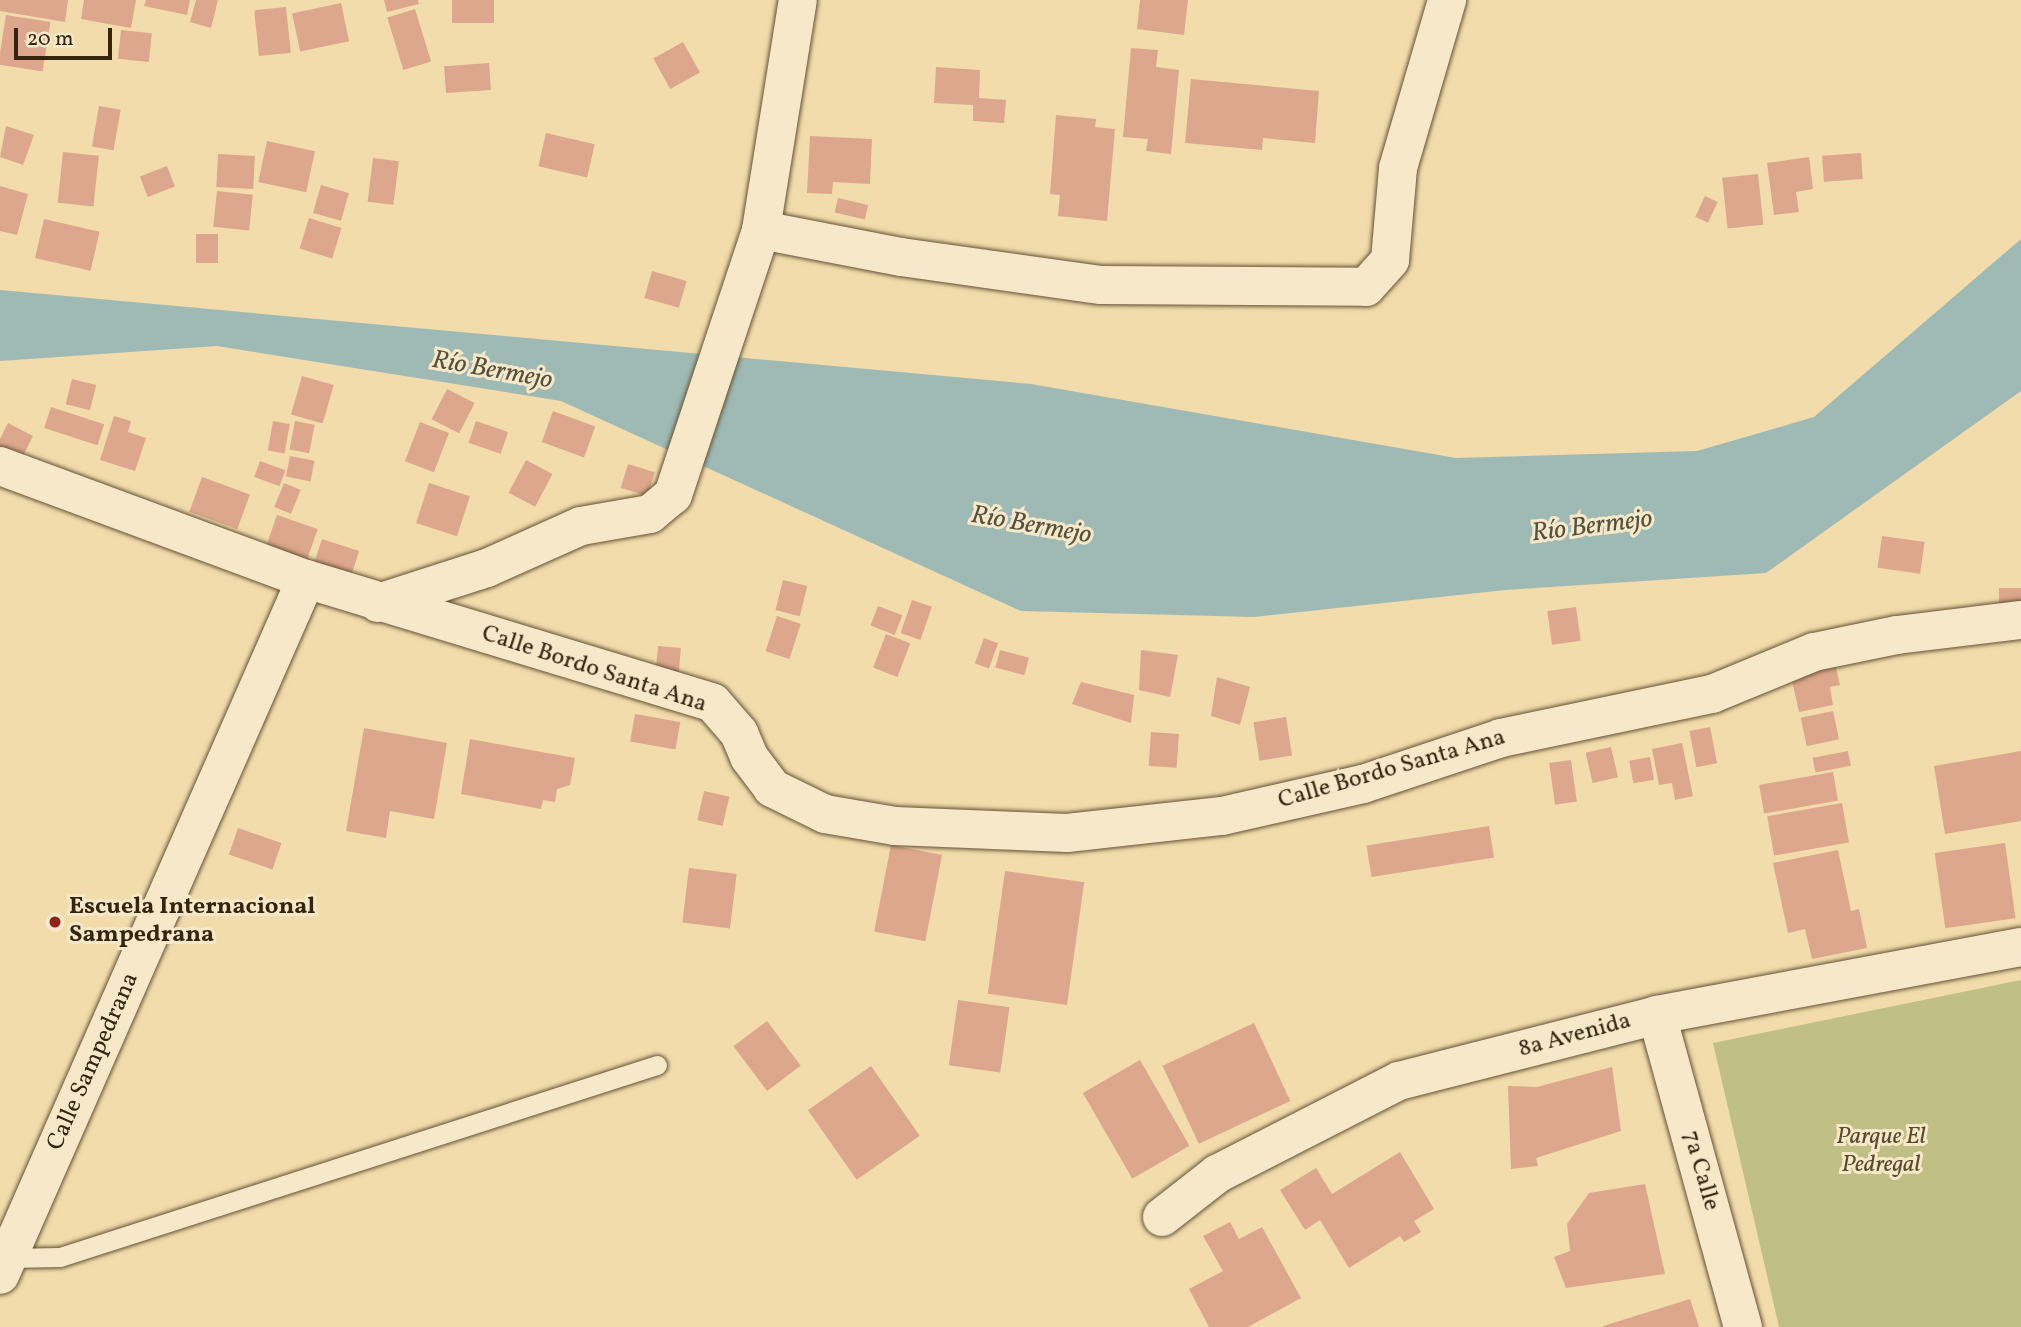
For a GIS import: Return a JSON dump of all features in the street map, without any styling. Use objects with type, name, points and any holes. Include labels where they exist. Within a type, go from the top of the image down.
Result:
[{"type":"street","points":[[378,603],[487,568],[581,526],[650,514],[673,495],[761,230],[798,0]]},
{"type":"street","points":[[761,230],[901,257],[1101,285],[1366,287],[1390,260],[1398,169],[1447,0]]},
{"type":"street","name":"Calle Bordo Santa Ana","points":[[0,466],[378,603],[713,703],[738,733],[749,757],[772,788],[825,814],[895,827],[1067,833],[1222,816],[1363,784],[1501,738],[1712,694],[1814,652],[1947,628],[2021,620]]},
{"type":"street","name":"Calle Sampedrana","points":[[4,1266],[306,579]]},
{"type":"street","name":"8a Avenida","points":[[1162,1217],[1217,1174],[1399,1081],[1657,1015],[2021,947]]},
{"type":"street","name":"7a Calle","points":[[1657,1015],[1743,1327]]},
{"type":"lane","points":[[4,1266],[60,1257],[657,1065]]},
{"type":"green space","name":"Parque El Pedregal","points":[[2021,980],[2021,1327],[1779,1327],[1713,1043]]},
{"type":"water","name":"Río Bermejo","points":[[2021,239],[2021,391],[1766,573],[1505,590],[1254,617],[1021,611],[561,401],[217,346],[0,361],[0,290],[1031,384],[1456,458],[1697,451],[1814,417]]},
{"type":"building","points":[[0,0],[68,0],[65,22],[0,11]]},
{"type":"building","points":[[84,0],[136,0],[131,28],[81,19]]},
{"type":"building","points":[[146,0],[190,0],[187,15],[144,6]]},
{"type":"building","points":[[196,0],[218,0],[211,28],[190,22]]},
{"type":"building","points":[[384,0],[418,0],[419,4],[387,12]]},
{"type":"building","points":[[452,0],[494,0],[494,23],[452,23]]},
{"type":"building","points":[[1140,0],[1188,0],[1184,35],[1137,29]]},
{"type":"building","points":[[341,3],[349,41],[300,52],[292,13]]},
{"type":"building","points":[[286,7],[291,53],[259,56],[254,10]]},
{"type":"building","points":[[415,9],[431,62],[403,70],[387,17]]},
{"type":"building","points":[[6,15],[50,22],[43,71],[0,65]]},
{"type":"building","points":[[121,30],[152,33],[149,62],[118,59]]},
{"type":"building","points":[[683,42],[700,73],[670,89],[653,58]]},
{"type":"building","points":[[1131,48],[1158,50],[1156,67],[1179,70],[1171,154],[1146,151],[1148,139],[1123,137]]},
{"type":"building","points":[[489,63],[491,90],[446,93],[444,66]]},
{"type":"building","points":[[936,67],[980,70],[979,98],[1006,100],[1004,123],[973,121],[973,105],[934,103]]},
{"type":"building","points":[[1191,79],[1319,91],[1315,143],[1263,138],[1262,150],[1185,143]]},
{"type":"building","points":[[99,106],[121,110],[114,150],[92,146]]},
{"type":"building","points":[[1056,115],[1096,119],[1095,127],[1115,129],[1107,221],[1058,216],[1060,195],[1050,194]]},
{"type":"building","points":[[6,126],[34,135],[23,165],[0,157]]},
{"type":"building","points":[[546,133],[595,144],[587,177],[538,166]]},
{"type":"building","points":[[810,136],[872,139],[870,184],[833,182],[832,194],[807,193]]},
{"type":"building","points":[[267,141],[315,151],[306,192],[258,182]]},
{"type":"building","points":[[63,152],[99,156],[93,206],[58,203]]},
{"type":"building","points":[[1861,153],[1863,179],[1824,182],[1822,156]]},
{"type":"building","points":[[218,154],[255,156],[253,189],[216,187]]},
{"type":"building","points":[[1809,157],[1813,189],[1796,192],[1799,212],[1774,215],[1767,163]]},
{"type":"building","points":[[373,158],[399,161],[393,205],[368,202]]},
{"type":"building","points":[[167,166],[175,187],[148,197],[140,176]]},
{"type":"building","points":[[1758,174],[1763,225],[1728,228],[1722,178]]},
{"type":"building","points":[[321,185],[349,193],[341,221],[313,213]]},
{"type":"building","points":[[0,186],[28,194],[17,235],[0,231]]},
{"type":"building","points":[[217,191],[253,195],[249,231],[213,227]]},
{"type":"building","points":[[1705,196],[1718,202],[1708,223],[1695,217]]},
{"type":"building","points":[[838,198],[868,205],[865,220],[835,213]]},
{"type":"building","points":[[309,218],[342,228],[332,259],[300,249]]},
{"type":"building","points":[[44,219],[100,232],[91,271],[35,258]]},
{"type":"building","points":[[196,234],[218,234],[218,263],[196,263]]},
{"type":"building","points":[[652,271],[687,281],[679,308],[644,298]]},
{"type":"building","points":[[302,376],[334,385],[323,424],[291,414]]},
{"type":"building","points":[[72,379],[96,385],[90,410],[66,404]]},
{"type":"building","points":[[447,389],[475,403],[459,433],[432,419]]},
{"type":"building","points":[[51,407],[104,424],[97,445],[44,428]]},
{"type":"building","points":[[553,411],[595,426],[584,457],[542,442]]},
{"type":"building","points":[[114,416],[131,421],[128,432],[146,438],[135,471],[100,460]]},
{"type":"building","points":[[273,421],[290,424],[285,453],[268,451]]},
{"type":"building","points":[[295,421],[315,425],[309,453],[289,449]]},
{"type":"building","points":[[476,421],[508,432],[501,454],[469,443]]},
{"type":"building","points":[[420,422],[449,433],[434,472],[405,461]]},
{"type":"building","points":[[8,423],[33,436],[19,464],[0,454],[0,439]]},
{"type":"building","points":[[290,456],[315,461],[311,481],[286,477]]},
{"type":"building","points":[[526,460],[552,474],[535,507],[509,493]]},
{"type":"building","points":[[260,461],[285,470],[280,486],[254,477]]},
{"type":"building","points":[[628,464],[655,472],[647,496],[621,488]]},
{"type":"building","points":[[202,477],[250,494],[237,529],[189,512]]},
{"type":"building","points":[[284,483],[301,490],[291,514],[274,507]]},
{"type":"building","points":[[429,483],[470,496],[457,536],[416,523]]},
{"type":"building","points":[[277,515],[318,529],[306,563],[265,549]]},
{"type":"building","points":[[1882,536],[1925,542],[1920,574],[1878,568]]},
{"type":"building","points":[[322,539],[359,551],[351,576],[314,564]]},
{"type":"building","points":[[783,580],[807,586],[800,616],[776,610]]},
{"type":"building","points":[[1999,588],[2021,588],[2021,610],[1999,610]]},
{"type":"building","points":[[912,600],[932,607],[920,640],[901,633]]},
{"type":"building","points":[[878,606],[902,615],[895,635],[870,626]]},
{"type":"building","points":[[1576,607],[1581,641],[1552,645],[1547,611]]},
{"type":"building","points":[[777,616],[801,624],[789,659],[766,651]]},
{"type":"building","points":[[886,634],[910,643],[897,677],[873,668]]},
{"type":"building","points":[[984,638],[998,643],[989,669],[975,663]]},
{"type":"building","points":[[658,646],[681,648],[679,675],[656,673]]},
{"type":"building","points":[[1000,650],[1029,658],[1024,675],[995,667]]},
{"type":"building","points":[[1141,650],[1178,655],[1170,697],[1139,690]]},
{"type":"building","points":[[1836,667],[1840,685],[1830,687],[1833,705],[1799,712],[1791,676]]},
{"type":"building","points":[[1217,677],[1250,687],[1240,725],[1211,716]]},
{"type":"building","points":[[1081,682],[1134,695],[1131,723],[1072,704]]},
{"type":"building","points":[[1833,711],[1839,739],[1807,746],[1801,718]]},
{"type":"building","points":[[635,714],[680,722],[675,750],[630,742]]},
{"type":"building","points":[[1286,717],[1292,756],[1260,761],[1253,722]]},
{"type":"building","points":[[1710,727],[1717,763],[1696,767],[1689,731]]},
{"type":"building","points":[[364,728],[447,743],[434,819],[390,811],[386,838],[346,831]]},
{"type":"building","points":[[1151,732],[1179,734],[1177,768],[1149,766]]},
{"type":"building","points":[[470,739],[575,758],[570,785],[557,789],[555,802],[543,800],[541,809],[461,794]]},
{"type":"building","points":[[1682,743],[1693,796],[1675,800],[1672,783],[1659,785],[1652,749]]},
{"type":"building","points":[[1611,747],[1618,777],[1593,783],[1586,753]]},
{"type":"building","points":[[1848,751],[1851,766],[1816,773],[1813,758]]},
{"type":"building","points":[[2021,751],[2021,821],[1945,834],[1934,766]]},
{"type":"building","points":[[1650,757],[1654,780],[1633,783],[1629,761]]},
{"type":"building","points":[[1571,760],[1577,802],[1555,805],[1549,763]]},
{"type":"building","points":[[1833,772],[1838,801],[1764,814],[1759,785]]},
{"type":"building","points":[[704,791],[729,797],[723,826],[697,820]]},
{"type":"building","points":[[1842,803],[1849,842],[1774,856],[1767,816]]},
{"type":"building","points":[[1489,826],[1494,858],[1372,877],[1367,845]]},
{"type":"building","points":[[238,828],[281,843],[272,869],[229,854]]},
{"type":"building","points":[[2005,843],[2016,918],[1945,928],[1935,853]]},
{"type":"building","points":[[891,845],[942,855],[925,941],[874,931]]},
{"type":"building","points":[[1838,850],[1851,911],[1859,909],[1867,948],[1812,959],[1805,929],[1788,933],[1773,863]]},
{"type":"building","points":[[689,868],[737,874],[730,928],[682,923]]},
{"type":"building","points":[[1005,871],[1084,882],[1067,1005],[988,994]]},
{"type":"building","points":[[958,1000],[1009,1007],[1000,1073],[949,1065]]},
{"type":"building","points":[[767,1021],[801,1066],[767,1091],[733,1046]]},
{"type":"building","points":[[1254,1023],[1290,1101],[1199,1144],[1162,1066]]},
{"type":"building","points":[[1140,1060],[1190,1146],[1132,1179],[1083,1093]]},
{"type":"building","points":[[871,1066],[920,1136],[857,1180],[808,1110]]},
{"type":"building","points":[[1612,1067],[1621,1131],[1536,1158],[1538,1166],[1511,1169],[1508,1086],[1537,1087]]},
{"type":"building","points":[[1400,1152],[1434,1209],[1414,1221],[1421,1232],[1404,1242],[1400,1236],[1349,1268],[1320,1220],[1305,1230],[1280,1190],[1316,1168],[1332,1194]]},
{"type":"building","points":[[1645,1184],[1665,1274],[1566,1288],[1554,1257],[1570,1251],[1567,1224],[1589,1193]]},
{"type":"building","points":[[1230,1222],[1239,1239],[1262,1227],[1301,1298],[1248,1327],[1209,1327],[1189,1289],[1223,1271],[1203,1236]]},
{"type":"building","points":[[1690,1299],[1699,1327],[1603,1327],[1603,1326]]},
{"type":"place","name":"Escuela Internacional Sampedrana","points":[[55,922]]}]
